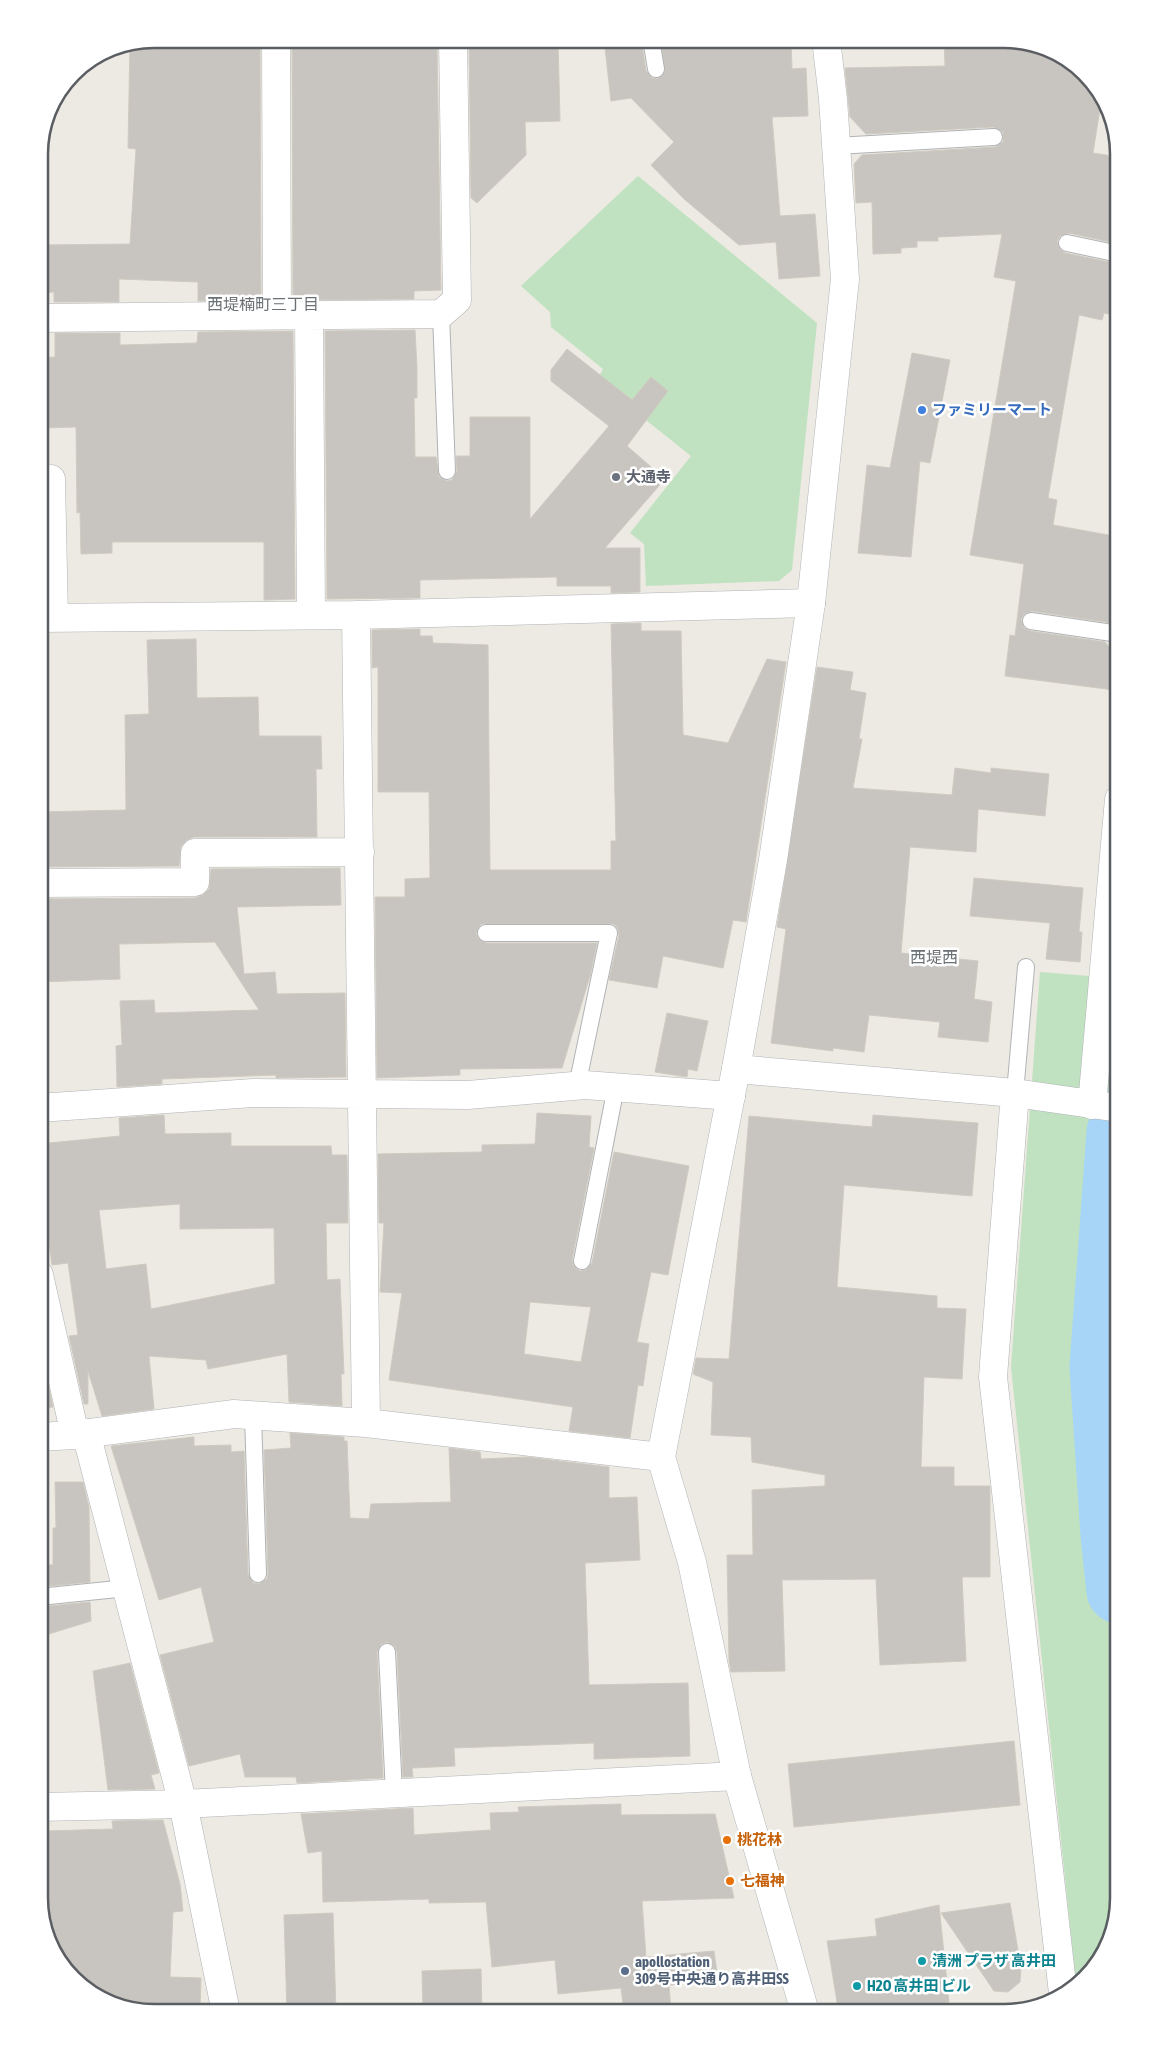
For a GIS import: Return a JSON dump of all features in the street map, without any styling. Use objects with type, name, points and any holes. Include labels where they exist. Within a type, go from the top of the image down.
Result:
[{"type":"street","points":[[276,48],[277,315]]},
{"type":"street","points":[[48,318],[441,314],[457,300],[453,48]]},
{"type":"street","points":[[803,2004],[737,1776],[692,1562],[661,1457],[731,1096],[773,860],[810,603],[845,279],[827,48]]},
{"type":"street","points":[[309,315],[311,614]]},
{"type":"street","points":[[48,562],[51,479]]},
{"type":"street","points":[[48,618],[356,614],[810,603]]},
{"type":"street","points":[[356,614],[364,1096],[366,1423]]},
{"type":"street","points":[[48,883],[195,882],[195,853],[360,852]]},
{"type":"street","points":[[736,1069],[1015,1094],[1104,1106],[1110,983]]},
{"type":"street","points":[[48,1107],[253,1093],[364,1096],[468,1095],[577,1086],[616,1087],[731,1096]]},
{"type":"street","points":[[1015,1094],[994,1377],[1062,1986]]},
{"type":"street","points":[[48,1310],[80,1434],[127,1588],[183,1804],[224,2003]]},
{"type":"street","points":[[48,1436],[234,1414],[366,1423],[661,1457]]},
{"type":"street","points":[[48,1807],[183,1804],[737,1776]]},
{"type":"lane","points":[[652,48],[656,69]]},
{"type":"lane","points":[[836,146],[994,136]]},
{"type":"lane","points":[[1067,243],[1110,252]]},
{"type":"lane","points":[[441,314],[447,471]]},
{"type":"lane","points":[[1031,621],[1110,633]]},
{"type":"lane","points":[[486,933],[609,933],[577,1086]]},
{"type":"lane","points":[[1015,1094],[1026,967]]},
{"type":"lane","points":[[582,1261],[616,1087]]},
{"type":"lane","points":[[253,1415],[258,1574]]},
{"type":"lane","points":[[48,1596],[127,1588]]},
{"type":"lane","points":[[387,1652],[394,1793]]},
{"type":"green space","points":[[638,176],[817,323],[792,570],[779,581],[646,586],[644,544],[630,533],[691,456],[597,381],[603,369],[551,327],[550,312],[521,286]]},
{"type":"green space","points":[[1040,972],[1110,978],[1110,1911],[1100,1944],[1093,1956],[1075,1976],[1011,1367]]},
{"type":"building","points":[[140,48],[260,48],[261,300],[198,301],[198,282],[119,279],[119,302],[54,302],[54,292],[48,292],[48,245],[130,244],[136,149],[128,148],[130,50]]},
{"type":"building","points":[[292,48],[437,48],[441,290],[414,291],[414,299],[293,300]]},
{"type":"building","points":[[469,48],[558,48],[560,121],[525,122],[526,155],[477,203],[471,198]]},
{"type":"building","points":[[605,48],[642,48],[646,71],[652,78],[657,79],[665,72],[662,48],[791,48],[792,69],[806,68],[808,116],[772,117],[780,216],[815,214],[820,276],[779,279],[776,242],[739,245],[684,199],[651,165],[674,142],[631,98],[611,101]]},
{"type":"building","points":[[944,48],[1011,48],[1038,53],[1063,65],[1074,74],[1093,95],[1100,107],[1093,153],[1110,156],[1110,242],[1069,233],[1060,236],[1057,241],[1060,250],[1065,253],[1110,262],[1110,314],[1104,313],[1102,320],[1079,315],[1048,498],[1057,500],[1053,525],[1110,535],[1110,623],[1032,611],[1024,614],[1021,620],[1024,628],[1030,631],[1105,642],[1110,648],[1110,689],[1005,676],[1010,635],[1015,636],[1024,564],[970,555],[1016,281],[994,277],[1002,234],[938,237],[938,241],[917,241],[917,247],[901,248],[901,253],[873,254],[872,202],[856,203],[854,164],[862,155],[995,147],[1003,142],[1003,132],[993,127],[866,134],[850,117],[845,68],[945,66]]},
{"type":"building","points":[[415,330],[417,398],[414,398],[415,457],[436,457],[439,477],[447,481],[452,480],[457,471],[456,456],[470,456],[470,417],[530,417],[530,519],[609,426],[551,381],[551,370],[567,349],[632,400],[651,377],[668,391],[627,446],[665,479],[605,548],[640,548],[640,592],[611,593],[611,586],[557,586],[557,577],[420,580],[420,598],[327,599],[325,331]]},
{"type":"building","points":[[293,331],[295,599],[264,600],[264,542],[112,542],[112,553],[81,554],[80,512],[77,513],[76,427],[48,428],[48,357],[55,357],[55,333],[120,333],[120,345],[197,343],[198,332]]},
{"type":"building","points":[[912,353],[950,360],[930,463],[920,461],[911,557],[858,553],[867,465],[890,468]]},
{"type":"building","points":[[641,623],[641,631],[681,631],[683,735],[728,743],[767,659],[786,662],[746,922],[733,920],[723,968],[663,956],[657,988],[609,980],[619,935],[618,929],[614,924],[481,924],[476,933],[478,938],[486,943],[597,943],[590,976],[562,1068],[460,1069],[460,1075],[377,1078],[375,897],[405,897],[405,879],[430,878],[429,792],[378,792],[378,667],[372,668],[372,630],[420,629],[420,636],[432,636],[433,643],[488,645],[490,870],[611,870],[611,841],[616,841],[611,624]]},
{"type":"building","points":[[196,639],[197,698],[258,697],[259,736],[321,736],[322,769],[316,769],[317,837],[194,837],[187,840],[181,846],[179,866],[48,867],[48,812],[126,810],[125,715],[149,714],[147,640]]},
{"type":"building","points":[[817,667],[853,672],[850,690],[866,693],[859,739],[862,739],[853,788],[952,795],[955,768],[991,773],[991,768],[1049,774],[1045,816],[978,809],[976,852],[910,847],[901,953],[978,961],[974,999],[992,1002],[988,1042],[938,1037],[940,1022],[869,1015],[864,1052],[833,1048],[833,1051],[771,1043],[786,929],[777,927]]},
{"type":"building","points":[[340,868],[341,905],[237,907],[244,974],[275,972],[277,994],[345,993],[346,1077],[276,1078],[276,1075],[162,1079],[162,1084],[117,1087],[116,1046],[122,1045],[120,1001],[154,1000],[155,1013],[259,1010],[215,942],[119,944],[120,979],[48,982],[48,899],[195,898],[203,895],[209,889],[211,869]]},
{"type":"building","points":[[974,878],[1083,888],[1079,932],[1082,932],[1080,962],[1046,959],[1050,923],[970,916]]},
{"type":"building","points":[[667,1013],[708,1021],[697,1071],[688,1069],[687,1077],[655,1072]]},
{"type":"building","points":[[537,1113],[591,1116],[589,1147],[594,1148],[572,1260],[573,1265],[580,1271],[586,1270],[592,1263],[614,1152],[689,1166],[668,1275],[651,1272],[637,1342],[649,1344],[643,1386],[638,1385],[630,1438],[569,1431],[573,1407],[389,1380],[402,1293],[380,1292],[384,1223],[379,1223],[378,1154],[482,1152],[482,1145],[535,1144]],"holes":[[[530,1302],[591,1307],[581,1362],[524,1354]]]},
{"type":"building","points":[[164,1115],[165,1134],[231,1133],[231,1146],[331,1146],[332,1155],[347,1155],[348,1223],[326,1223],[327,1280],[340,1279],[344,1374],[341,1374],[342,1406],[289,1402],[287,1354],[208,1369],[206,1360],[149,1356],[154,1409],[102,1416],[88,1371],[88,1404],[84,1404],[69,1336],[78,1335],[68,1263],[52,1265],[48,1235],[48,1143],[120,1136],[119,1118]],"holes":[[[180,1204],[180,1229],[274,1228],[275,1284],[151,1309],[146,1264],[106,1269],[99,1210]]]},
{"type":"building","points":[[873,1115],[978,1123],[972,1196],[844,1185],[837,1287],[937,1296],[937,1308],[966,1309],[962,1379],[924,1377],[921,1467],[954,1467],[954,1486],[990,1486],[990,1577],[962,1577],[966,1661],[880,1665],[876,1579],[782,1580],[785,1671],[731,1672],[729,1661],[727,1555],[753,1555],[752,1490],[825,1486],[825,1475],[752,1462],[751,1437],[711,1435],[713,1382],[693,1374],[696,1358],[729,1359],[749,1116],[872,1127]]},
{"type":"building","points":[[48,1385],[53,1407],[48,1408]]},
{"type":"building","points":[[290,1433],[344,1437],[344,1441],[347,1441],[350,1518],[369,1519],[371,1504],[451,1502],[449,1448],[480,1452],[481,1459],[527,1457],[609,1467],[609,1498],[637,1497],[640,1560],[585,1563],[589,1685],[688,1683],[690,1756],[594,1759],[594,1743],[454,1748],[455,1766],[412,1768],[413,1777],[403,1777],[397,1652],[395,1646],[387,1642],[381,1644],[377,1652],[383,1778],[297,1783],[296,1777],[245,1777],[240,1754],[189,1766],[160,1655],[214,1642],[201,1587],[159,1600],[111,1446],[194,1437],[194,1446],[231,1445],[231,1452],[244,1451],[248,1574],[253,1583],[259,1584],[267,1579],[268,1574],[264,1450],[291,1448]]},
{"type":"building","points":[[55,1482],[83,1482],[89,1507],[90,1582],[48,1586],[48,1565],[53,1565],[53,1528],[56,1528]]},
{"type":"building","points":[[90,1602],[91,1621],[48,1634],[48,1606]]},
{"type":"building","points":[[130,1663],[159,1773],[151,1775],[155,1789],[108,1790],[93,1671]]},
{"type":"building","points":[[1014,1741],[1020,1805],[794,1827],[788,1764]]},
{"type":"building","points":[[621,1804],[621,1815],[715,1814],[734,1898],[642,1901],[646,1957],[714,1951],[718,1980],[669,1985],[670,2004],[623,2004],[621,1988],[558,1994],[555,1960],[492,1967],[486,1902],[429,1903],[429,1899],[323,1902],[322,1851],[308,1853],[301,1814],[413,1808],[414,1835],[491,1830],[490,1813],[519,1812],[518,1807]]},
{"type":"building","points":[[163,1820],[180,1884],[183,1911],[173,1912],[170,1977],[201,1978],[200,2003],[147,2003],[120,1998],[107,1993],[95,1986],[74,1967],[58,1944],[53,1931],[48,1904],[48,1831],[113,1829],[112,1821]]},
{"type":"building","points":[[1010,1903],[1021,1968],[1020,1982],[1008,1992],[994,1991],[941,1913]]},
{"type":"building","points":[[939,1905],[949,2002],[937,2004],[837,2004],[827,1941],[877,1936],[875,1919]]},
{"type":"building","points":[[333,1913],[336,2003],[287,2003],[284,1915]]},
{"type":"building","points":[[481,1969],[482,2003],[423,2003],[422,1971]]},
{"type":"waterway","points":[[1110,1256],[1102,1367],[1110,1489]]},
{"type":"place","name":"ファミリーマート","points":[[922,410]]},
{"type":"place","name":"大通寺","points":[[616,477]]},
{"type":"place","name":"桃花林","points":[[727,1840]]},
{"type":"place","name":"七福神","points":[[730,1881]]},
{"type":"place","name":"清洲 プラザ 高井田","points":[[922,1961]]},
{"type":"place","name":"apollostation 309号中央通り高井田SS","points":[[625,1971]]},
{"type":"place","name":"H2O 高井田 ビル","points":[[857,1986]]},
{"type":"district","name":"西堤楠町三丁目","points":[[263,304]]},
{"type":"district","name":"西堤西","points":[[934,957]]}]
